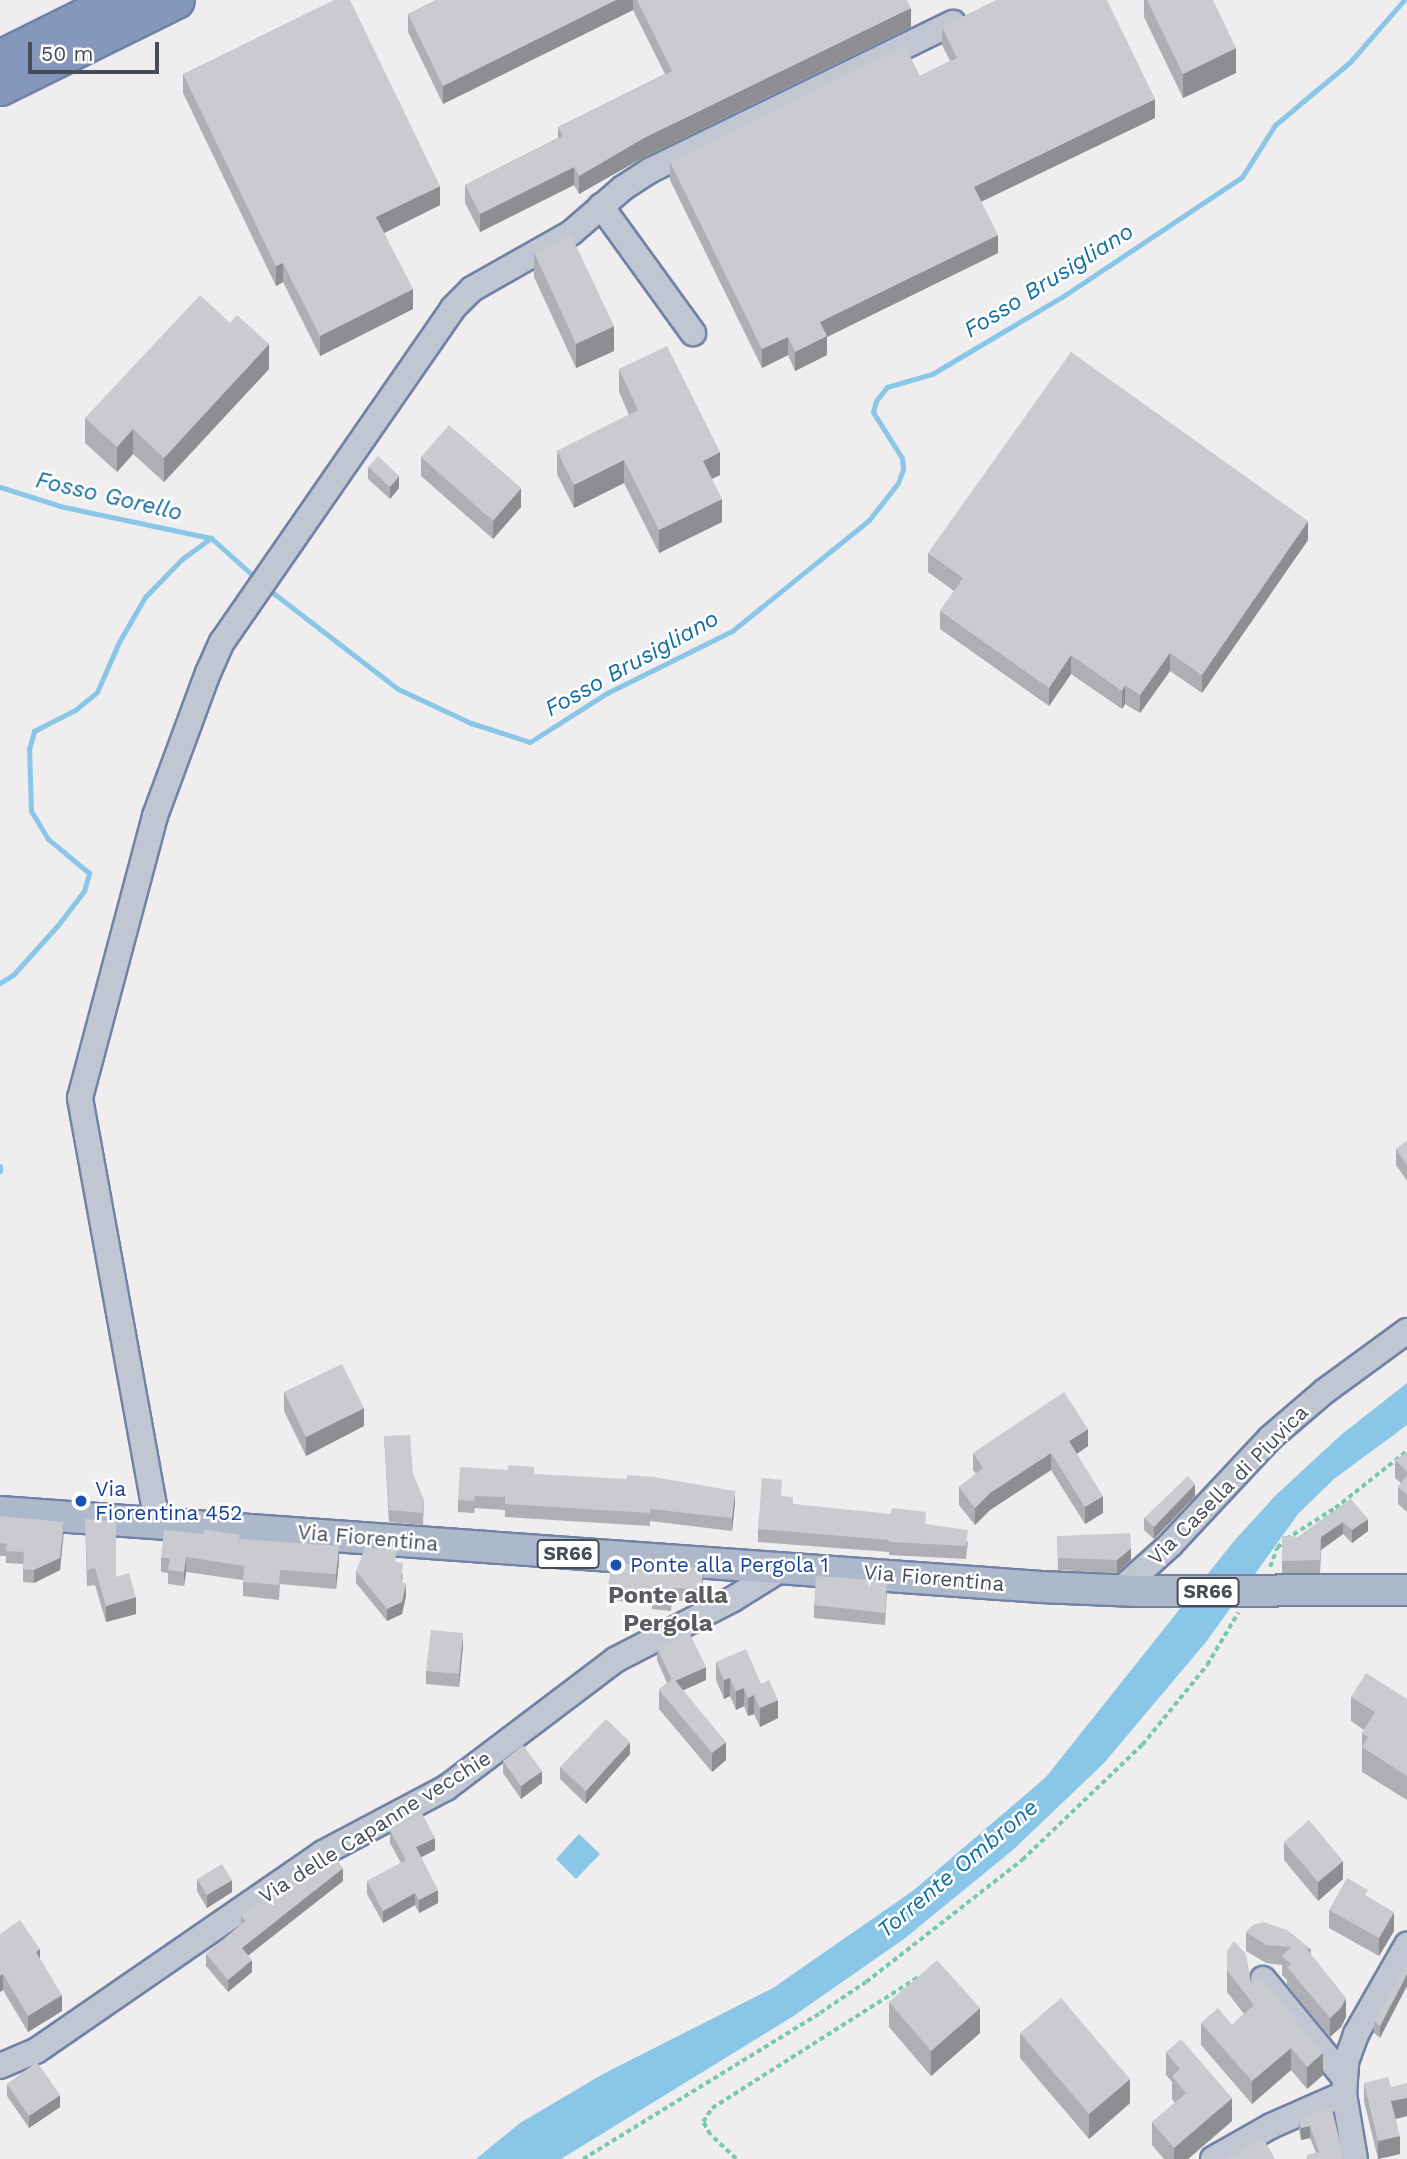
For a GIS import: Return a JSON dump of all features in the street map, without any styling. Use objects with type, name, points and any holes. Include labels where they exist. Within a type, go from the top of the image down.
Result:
[{"type":"highway","points":[[0,58],[117,0]]},
{"type":"highway","points":[[0,87],[176,0]]},
{"type":"main road","name":"Via Fiorentina","points":[[0,1512],[1128,1591],[1407,1590]]},
{"type":"street","points":[[157,1522],[80,1098],[155,816],[222,642],[453,308],[472,289],[571,233],[601,206],[651,170],[953,23]]},
{"type":"street","points":[[601,206],[693,333]]},
{"type":"street","name":"Via Casella di Piuvica","points":[[1128,1591],[1237,1470],[1270,1438],[1325,1391],[1407,1331]]},
{"type":"street","name":"Via delle Capanne vecchie","points":[[0,2066],[36,2051],[323,1853],[446,1788],[615,1660],[733,1598],[786,1566]]},
{"type":"street","points":[[1355,2159],[1344,2085],[1356,2034],[1407,1945]]},
{"type":"street","points":[[1263,1979],[1344,2085]]},
{"type":"street","points":[[1213,2159],[1344,2085]]},
{"type":"path","points":[[583,2159],[866,1982],[1022,1860],[1142,1745],[1264,1592],[1277,1548],[1286,1539],[1335,1508],[1407,1451]]},
{"type":"path","points":[[737,2159],[710,2135],[703,2122],[712,2108],[922,1974]]},
{"type":"water","name":"Torrente Ombrone","points":[[1407,1383],[1407,1425],[1334,1479],[1298,1514],[1206,1642],[1104,1763],[1014,1849],[904,1939],[792,2017],[561,2159],[476,2159],[520,2123],[603,2074],[773,1988],[914,1890],[1046,1777],[1234,1541],[1276,1495],[1342,1434]]},
{"type":"water","points":[[579,1834],[600,1854],[576,1879],[556,1859]]},
{"type":"building","points":[[334,0],[350,0],[440,186],[376,217],[413,289],[320,336],[283,263],[276,266],[183,74]]},
{"type":"building","points":[[436,0],[616,0],[443,86],[408,14]]},
{"type":"building","points":[[637,0],[907,0],[911,8],[644,138],[579,176],[574,167],[480,214],[465,185],[563,136],[558,127],[672,71]]},
{"type":"building","points":[[996,0],[1107,0],[1155,99],[974,187],[998,235],[820,322],[827,336],[795,352],[788,337],[762,349],[670,162],[905,46],[920,76],[957,58],[942,27]]},
{"type":"building","points":[[1147,0],[1213,0],[1236,48],[1183,74]]},
{"type":"building","points":[[571,235],[614,326],[576,344],[534,252]]},
{"type":"building","points":[[200,295],[230,323],[237,315],[269,344],[164,458],[133,429],[117,447],[85,418]]},
{"type":"building","points":[[667,346],[720,452],[703,461],[722,499],[659,530],[624,460],[574,485],[557,451],[638,410],[619,369]]},
{"type":"building","points":[[1071,352],[1308,521],[1202,675],[1170,653],[1140,695],[1125,685],[1122,691],[1071,655],[1049,688],[940,611],[963,578],[928,553]]},
{"type":"building","points":[[449,425],[521,488],[493,521],[421,457]]},
{"type":"building","points":[[378,456],[399,476],[390,487],[368,467]]},
{"type":"building","points":[[1407,1141],[1407,1165],[1396,1149]]},
{"type":"building","points":[[342,1364],[364,1408],[306,1437],[284,1392]]},
{"type":"building","points":[[1064,1392],[1088,1429],[1069,1441],[1103,1496],[1085,1507],[1051,1453],[990,1493],[975,1508],[959,1487],[983,1468],[973,1453]]},
{"type":"building","points":[[410,1435],[413,1474],[424,1501],[423,1513],[389,1510],[384,1436]]},
{"type":"building","points":[[1407,1452],[1407,1472],[1395,1460]]},
{"type":"building","points":[[508,1465],[534,1467],[534,1474],[627,1479],[627,1475],[653,1477],[735,1491],[732,1518],[650,1509],[650,1513],[505,1504],[505,1497],[475,1496],[474,1501],[458,1500],[460,1467],[508,1470]]},
{"type":"building","points":[[1407,1475],[1407,1495],[1398,1487]]},
{"type":"building","points":[[1188,1476],[1195,1484],[1154,1527],[1144,1518]]},
{"type":"building","points":[[762,1478],[782,1480],[781,1496],[793,1497],[793,1504],[891,1514],[892,1508],[926,1512],[925,1524],[968,1530],[966,1546],[889,1542],[758,1529]]},
{"type":"building","points":[[1351,1499],[1368,1519],[1352,1530],[1343,1522],[1321,1537],[1320,1560],[1282,1561],[1282,1536],[1298,1537]]},
{"type":"building","points":[[0,1516],[64,1522],[60,1558],[34,1570],[23,1569],[24,1552],[6,1551],[7,1544],[0,1543]]},
{"type":"building","points":[[85,1519],[116,1521],[116,1577],[129,1573],[136,1597],[106,1606],[95,1568],[87,1570]]},
{"type":"building","points":[[164,1530],[204,1534],[204,1530],[209,1530],[240,1535],[239,1539],[339,1546],[336,1574],[280,1570],[279,1585],[243,1582],[244,1566],[186,1557],[184,1572],[168,1570],[170,1558],[161,1558]]},
{"type":"building","points":[[1130,1533],[1131,1548],[1117,1560],[1058,1558],[1057,1536]]},
{"type":"building","points":[[365,1548],[397,1550],[395,1562],[403,1563],[401,1582],[406,1584],[402,1602],[387,1609],[356,1571]]},
{"type":"building","points":[[611,1563],[703,1568],[702,1586],[695,1589],[672,1588],[671,1598],[652,1597],[652,1591],[608,1588]]},
{"type":"building","points":[[816,1576],[887,1581],[885,1613],[814,1605]]},
{"type":"building","points":[[431,1630],[463,1633],[459,1674],[426,1671]]},
{"type":"building","points":[[689,1632],[706,1667],[675,1681],[673,1678],[672,1680],[657,1648]]},
{"type":"building","points":[[746,1649],[761,1684],[769,1680],[778,1700],[760,1708],[754,1695],[748,1698],[744,1688],[736,1691],[730,1678],[724,1680],[716,1662]]},
{"type":"building","points":[[1366,1673],[1407,1699],[1407,1776],[1362,1747],[1368,1737],[1362,1733],[1375,1712],[1351,1697]]},
{"type":"building","points":[[673,1678],[726,1742],[712,1753],[659,1690]]},
{"type":"building","points":[[606,1719],[630,1742],[586,1791],[560,1767]]},
{"type":"building","points":[[523,1745],[542,1771],[521,1786],[503,1761]]},
{"type":"building","points":[[422,1813],[435,1838],[416,1847],[438,1890],[419,1900],[415,1893],[383,1911],[367,1881],[406,1860],[390,1830]]},
{"type":"building","points":[[1309,1820],[1343,1861],[1318,1882],[1284,1842]]},
{"type":"building","points":[[331,1853],[343,1868],[242,1948],[252,1960],[228,1980],[206,1954],[245,1921],[241,1915]]},
{"type":"building","points":[[222,1864],[232,1880],[207,1895],[197,1879]]},
{"type":"building","points":[[1347,1878],[1368,1890],[1365,1895],[1394,1912],[1379,1938],[1329,1910]]},
{"type":"building","points":[[20,1920],[40,1949],[36,1952],[62,1995],[28,2016],[3,1974],[0,1976],[0,1934]]},
{"type":"building","points":[[1263,1922],[1287,1930],[1311,1949],[1306,1948],[1346,1998],[1341,2008],[1330,2018],[1287,1967],[1291,1964],[1282,1956],[1291,1947],[1266,1945],[1246,1932],[1253,1925]]},
{"type":"building","points":[[1234,1941],[1246,1954],[1251,1983],[1259,1975],[1323,2053],[1307,2067],[1291,2048],[1252,2081],[1201,2023],[1218,2008],[1232,2025],[1254,2005],[1227,1970],[1227,1951]]},
{"type":"building","points":[[937,1960],[980,2008],[931,2051],[889,2002]]},
{"type":"building","points":[[1407,1963],[1407,1974],[1380,2026],[1374,2021]]},
{"type":"building","points":[[1061,1998],[1130,2079],[1089,2114],[1020,2033]]},
{"type":"building","points":[[1181,2039],[1232,2098],[1174,2148],[1152,2122],[1186,2093],[1172,2076],[1180,2069],[1166,2052]]},
{"type":"building","points":[[37,2062],[60,2095],[29,2116],[7,2084]]},
{"type":"building","points":[[1388,2077],[1391,2087],[1407,2083],[1407,2098],[1391,2101],[1400,2136],[1378,2141],[1364,2083]]},
{"type":"building","points":[[1331,2106],[1344,2159],[1308,2159],[1307,2155],[1319,2152],[1310,2126],[1301,2128],[1299,2118]]},
{"type":"building","points":[[1263,2138],[1275,2159],[1226,2159]]},
{"type":"waterway","name":"Fosso Brusigliano","points":[[268,589],[398,689],[471,723],[530,742],[607,693],[732,631],[869,520],[898,483],[903,469],[902,458],[873,412],[876,401],[887,387],[932,374],[1065,295],[1242,177],[1275,125],[1350,62],[1404,0]]},
{"type":"waterway","name":"Fosso Gorello","points":[[0,487],[64,507],[211,538]]},
{"type":"waterway","name":"Fosso Brusigliano","points":[[0,983],[13,975],[58,925],[84,891],[89,873],[48,839],[31,811],[29,749],[34,731],[75,710],[97,692],[119,642],[145,597],[182,559],[211,538],[258,580]]},
{"type":"waterway","name":"Fosso Brusigliano","points":[[0,1166],[0,1171]]},
{"type":"place","name":"Via Fiorentina 452","points":[[81,1501]]},
{"type":"place","name":"Ponte alla Pergola 1","points":[[616,1565]]},
{"type":"district","name":"Ponte alla Pergola","points":[[668,1610]]}]
